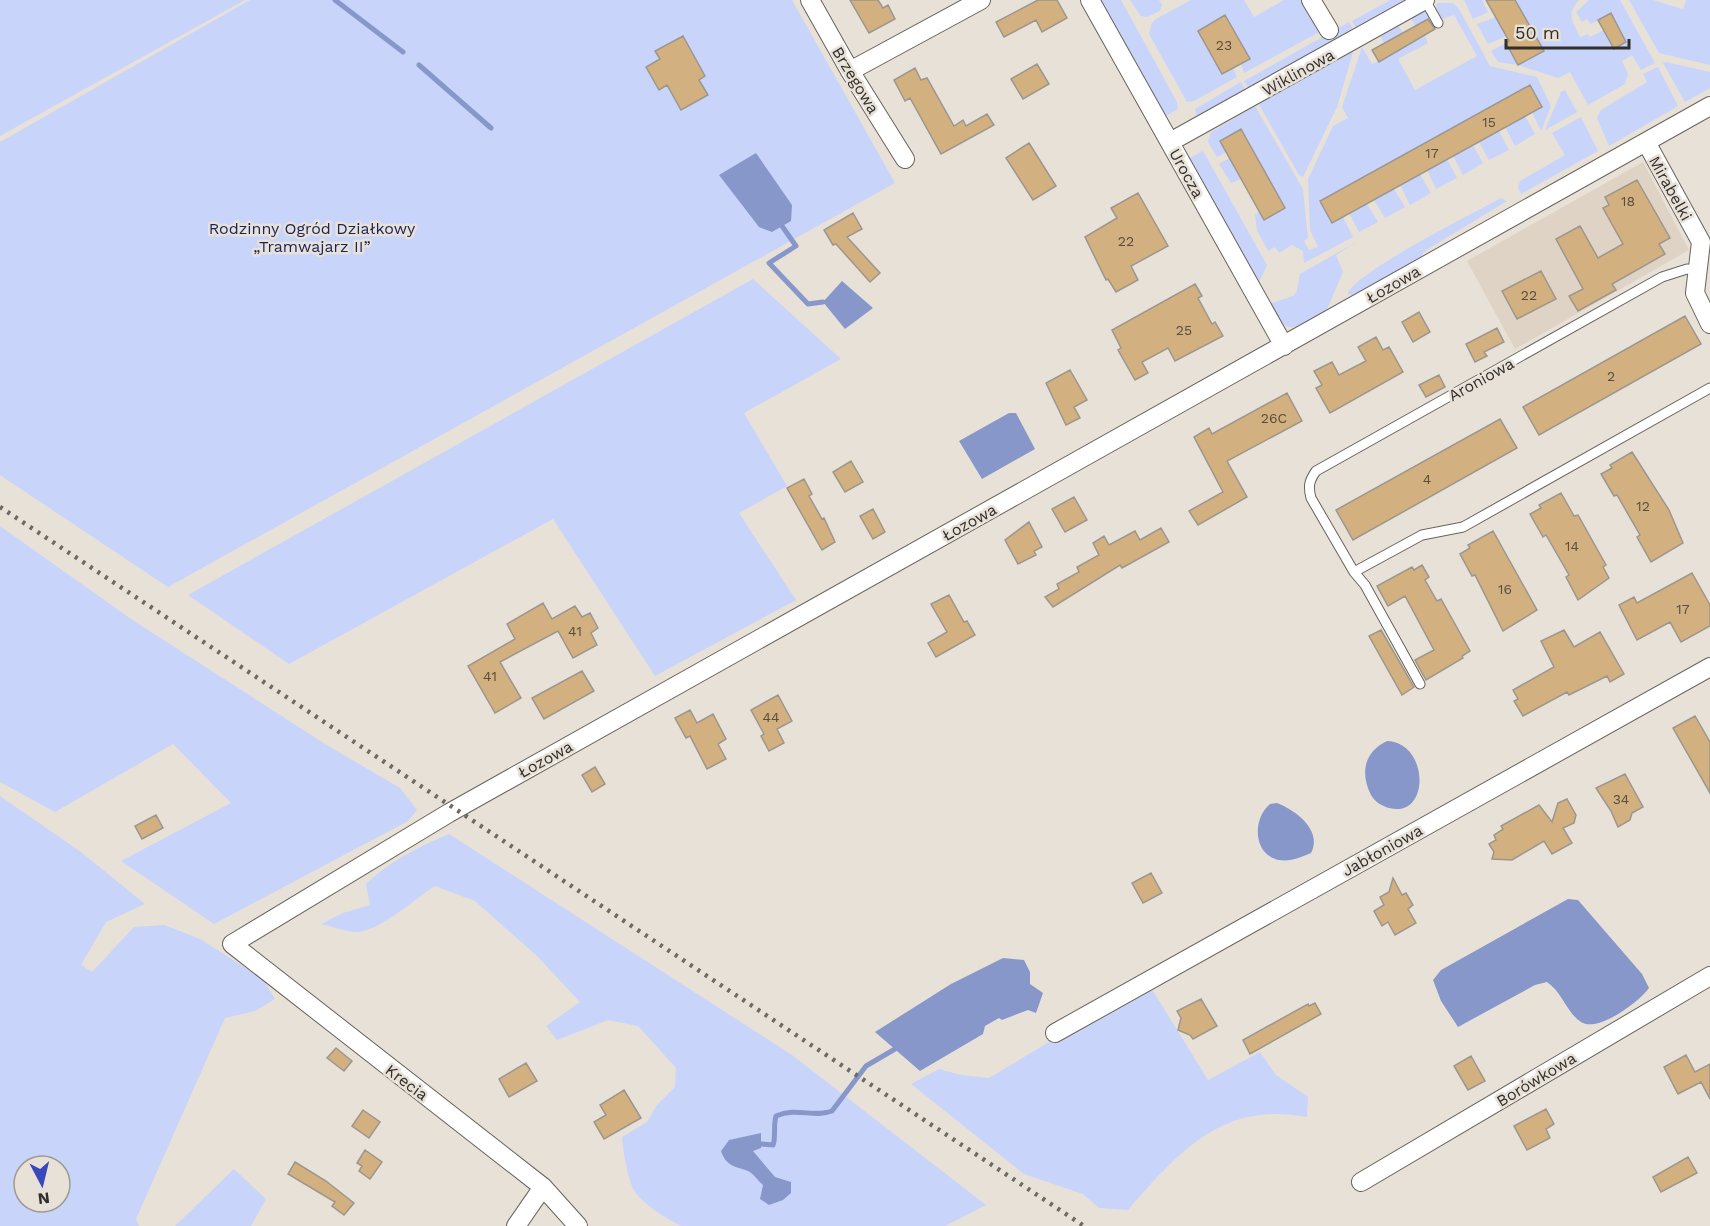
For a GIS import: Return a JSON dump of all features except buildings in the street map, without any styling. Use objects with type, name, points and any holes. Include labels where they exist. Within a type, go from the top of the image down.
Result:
[{"type":"street","name":"Brzegowa","points":[[810,0],[850,71],[905,159]]},
{"type":"street","points":[[850,71],[981,0]]},
{"type":"street","name":"Urocza","points":[[1090,0],[1284,346]]},
{"type":"street","points":[[1311,0],[1329,30]]},
{"type":"street","name":"Wiklinowa","points":[[1170,142],[1425,0]]},
{"type":"street","name":"Łozowa","points":[[232,944],[448,813],[1710,106]]},
{"type":"street","name":"Mirabelki","points":[[1646,142],[1701,242],[1699,270]]},
{"type":"street","points":[[1699,270],[1695,293],[1710,324]]},
{"type":"street","name":"Jabłoniowa","points":[[1055,1033],[1710,667]]},
{"type":"street","name":"Krecia","points":[[232,944],[543,1187],[578,1226]]},
{"type":"street","name":"Borówkowa","points":[[1361,1182],[1710,976]]},
{"type":"street","points":[[516,1226],[543,1187]]},
{"type":"lane","points":[[1425,0],[1438,23]]},
{"type":"lane","name":"Aroniowa","points":[[1420,684],[1365,585],[1354,572],[1311,498],[1308,488],[1316,471],[1662,277],[1687,269],[1699,270]]},
{"type":"lane","points":[[1354,572],[1422,535],[1463,527],[1710,388]]},
{"type":"shaded area","points":[[756,153],[792,205],[791,221],[772,232],[759,227],[719,175]]},
{"type":"shaded area","points":[[1643,162],[1689,250],[1515,349],[1467,261]]},
{"type":"shaded area","points":[[842,281],[873,308],[845,329],[823,302]]},
{"type":"shaded area","points":[[1009,413],[1016,413],[1035,449],[982,479],[959,441]]},
{"type":"shaded area","points":[[1387,741],[1401,745],[1411,753],[1417,766],[1420,779],[1418,792],[1412,802],[1403,808],[1389,808],[1377,802],[1371,795],[1366,779],[1365,771],[1369,757],[1373,751]]},
{"type":"shaded area","points":[[1277,803],[1299,816],[1310,829],[1314,845],[1311,853],[1296,859],[1279,860],[1270,857],[1264,851],[1258,836],[1260,818],[1270,804]]},
{"type":"shaded area","points":[[1568,899],[1578,900],[1642,974],[1649,988],[1644,994],[1628,1008],[1607,1020],[1588,1024],[1576,1018],[1557,991],[1547,982],[1535,985],[1458,1027],[1441,1001],[1433,980],[1441,970]]},
{"type":"shaded area","points":[[1003,958],[1024,960],[1030,972],[1030,984],[1043,993],[1036,1013],[1028,1010],[1002,1020],[999,1018],[985,1026],[983,1034],[920,1071],[875,1032],[951,984]]},
{"type":"shaded area","points":[[761,1133],[761,1148],[753,1151],[775,1177],[791,1182],[791,1193],[783,1200],[769,1205],[760,1199],[763,1185],[750,1172],[728,1163],[721,1151],[729,1140]]},
{"type":"green space","points":[[0,0],[245,0],[0,136]]},
{"type":"green space","name":"Rodzinny Ogród Działkowy „Tramwajarz II”","points":[[250,0],[792,0],[895,183],[168,587],[0,475],[0,142]]},
{"type":"green space","points":[[1098,0],[1121,0],[1177,102],[1178,109],[1164,117]]},
{"type":"green space","points":[[1130,0],[1159,0],[1162,5],[1160,11],[1147,17],[1141,16]]},
{"type":"green space","points":[[1191,0],[1244,0],[1254,17],[1284,0],[1308,0],[1323,30],[1244,73],[1225,16],[1198,31],[1222,74],[1233,68],[1237,77],[1194,101],[1187,102],[1149,34],[1152,23],[1156,19]]},
{"type":"green space","points":[[1390,0],[1404,0],[1356,28],[1352,21]]},
{"type":"green space","points":[[1464,0],[1482,0],[1488,12],[1473,19]]},
{"type":"green space","points":[[1515,0],[1579,0],[1571,14],[1580,37],[1588,34],[1590,37],[1604,30],[1614,48],[1626,41],[1611,13],[1591,24],[1587,19],[1582,22],[1576,12],[1589,0],[1620,0],[1655,63],[1641,70],[1632,55],[1622,61],[1628,74],[1625,84],[1588,105],[1570,72],[1558,78],[1518,65],[1498,62],[1491,51],[1506,43],[1519,65],[1544,51]]},
{"type":"green space","points":[[1629,0],[1653,0],[1683,9],[1686,0],[1710,0],[1710,65],[1659,53]]},
{"type":"green space","points":[[1437,3],[1453,3],[1459,9],[1490,66],[1537,77],[1551,106],[1541,131],[1532,112],[1343,217],[1353,237],[1304,263],[1303,251],[1292,245],[1279,253],[1275,247],[1268,251],[1257,230],[1255,215],[1259,212],[1264,220],[1285,208],[1242,130],[1220,141],[1226,152],[1217,157],[1208,142],[1211,132],[1255,106],[1303,189],[1308,238],[1304,241],[1309,250],[1318,247],[1310,230],[1308,179],[1333,126],[1348,118],[1342,107],[1362,47],[1372,64],[1391,55],[1380,36],[1398,25],[1409,43],[1422,37],[1411,18],[1422,12],[1427,13],[1433,25],[1423,32],[1428,43],[1398,59],[1415,90],[1477,56],[1454,15],[1442,19],[1436,7]]},
{"type":"green space","points":[[1496,17],[1507,36],[1488,44],[1477,24]]},
{"type":"green space","points":[[1349,22],[1354,30],[1249,89],[1244,81]]},
{"type":"green space","points":[[1354,49],[1337,107],[1303,177],[1299,175],[1258,103]]},
{"type":"green space","points":[[1663,63],[1710,72],[1710,88],[1685,102]]},
{"type":"green space","points":[[1658,67],[1678,106],[1609,146],[1597,118],[1601,110],[1647,82],[1643,74]]},
{"type":"green space","points":[[1241,82],[1246,91],[1198,121],[1195,109]]},
{"type":"green space","points":[[1565,90],[1577,112],[1545,130],[1561,92]]},
{"type":"green space","points":[[1525,116],[1535,134],[1515,146],[1505,127]]},
{"type":"green space","points":[[1581,117],[1598,151],[1521,194],[1518,188],[1520,181],[1565,155],[1552,133]]},
{"type":"green space","points":[[1499,131],[1509,150],[1489,160],[1479,142]]},
{"type":"green space","points":[[1473,145],[1483,163],[1463,175],[1453,156]]},
{"type":"green space","points":[[1203,151],[1267,265],[1258,285],[1188,159]]},
{"type":"green space","points":[[1229,158],[1241,179],[1231,183],[1219,164]]},
{"type":"green space","points":[[1447,159],[1457,178],[1436,189],[1427,170]]},
{"type":"green space","points":[[1420,174],[1431,193],[1410,205],[1400,185]]},
{"type":"green space","points":[[1394,189],[1405,207],[1385,218],[1374,200]]},
{"type":"green space","points":[[1501,198],[1507,201],[1428,249],[1423,253],[1420,261],[1355,297],[1348,294],[1355,284],[1392,258]]},
{"type":"green space","points":[[1367,204],[1378,222],[1359,232],[1349,213]]},
{"type":"green space","points":[[1358,241],[1336,255],[1343,272],[1325,314],[1301,327],[1289,327],[1281,323],[1269,304],[1293,296],[1297,291],[1300,274]]},
{"type":"green space","points":[[753,279],[841,359],[744,413],[787,486],[739,513],[796,600],[655,676],[553,519],[289,664],[188,595]]},
{"type":"green space","points":[[0,526],[131,619],[325,744],[400,788],[417,810],[408,821],[214,924],[121,861],[231,803],[173,744],[55,812],[0,782]]},
{"type":"green space","points":[[0,796],[81,852],[145,904],[106,922],[81,965],[92,972],[134,927],[165,925],[200,939],[263,979],[275,999],[255,1011],[225,1018],[136,1219],[139,1226],[0,1226]]},
{"type":"green space","points":[[449,834],[792,1055],[986,1205],[945,1226],[681,1226],[656,1211],[639,1197],[632,1187],[622,1137],[647,1122],[657,1105],[675,1087],[676,1068],[638,1026],[608,1020],[557,1040],[546,1026],[580,1002],[537,956],[475,901],[435,886],[388,920],[368,930],[354,932],[321,924],[343,913],[370,905],[366,884],[405,855]]},
{"type":"green space","points":[[1148,983],[1208,1080],[1260,1052],[1276,1075],[1308,1097],[1307,1117],[1277,1114],[1250,1117],[1226,1124],[1185,1151],[1128,1210],[1099,1208],[1083,1194],[1024,1174],[911,1084],[939,1069],[961,1075],[989,1078]]},
{"type":"green space","points":[[234,1169],[266,1199],[251,1226],[175,1226]]},
{"type":"waterway","points":[[335,0],[403,52]]},
{"type":"waterway","points":[[419,65],[491,128]]},
{"type":"waterway","points":[[782,226],[796,246],[769,263],[808,304],[823,302]]},
{"type":"waterway","points":[[761,1144],[773,1145],[776,1116],[791,1112],[825,1113],[832,1111],[866,1066],[895,1049]]},
{"type":"railway","points":[[0,507],[1084,1226]]}]
